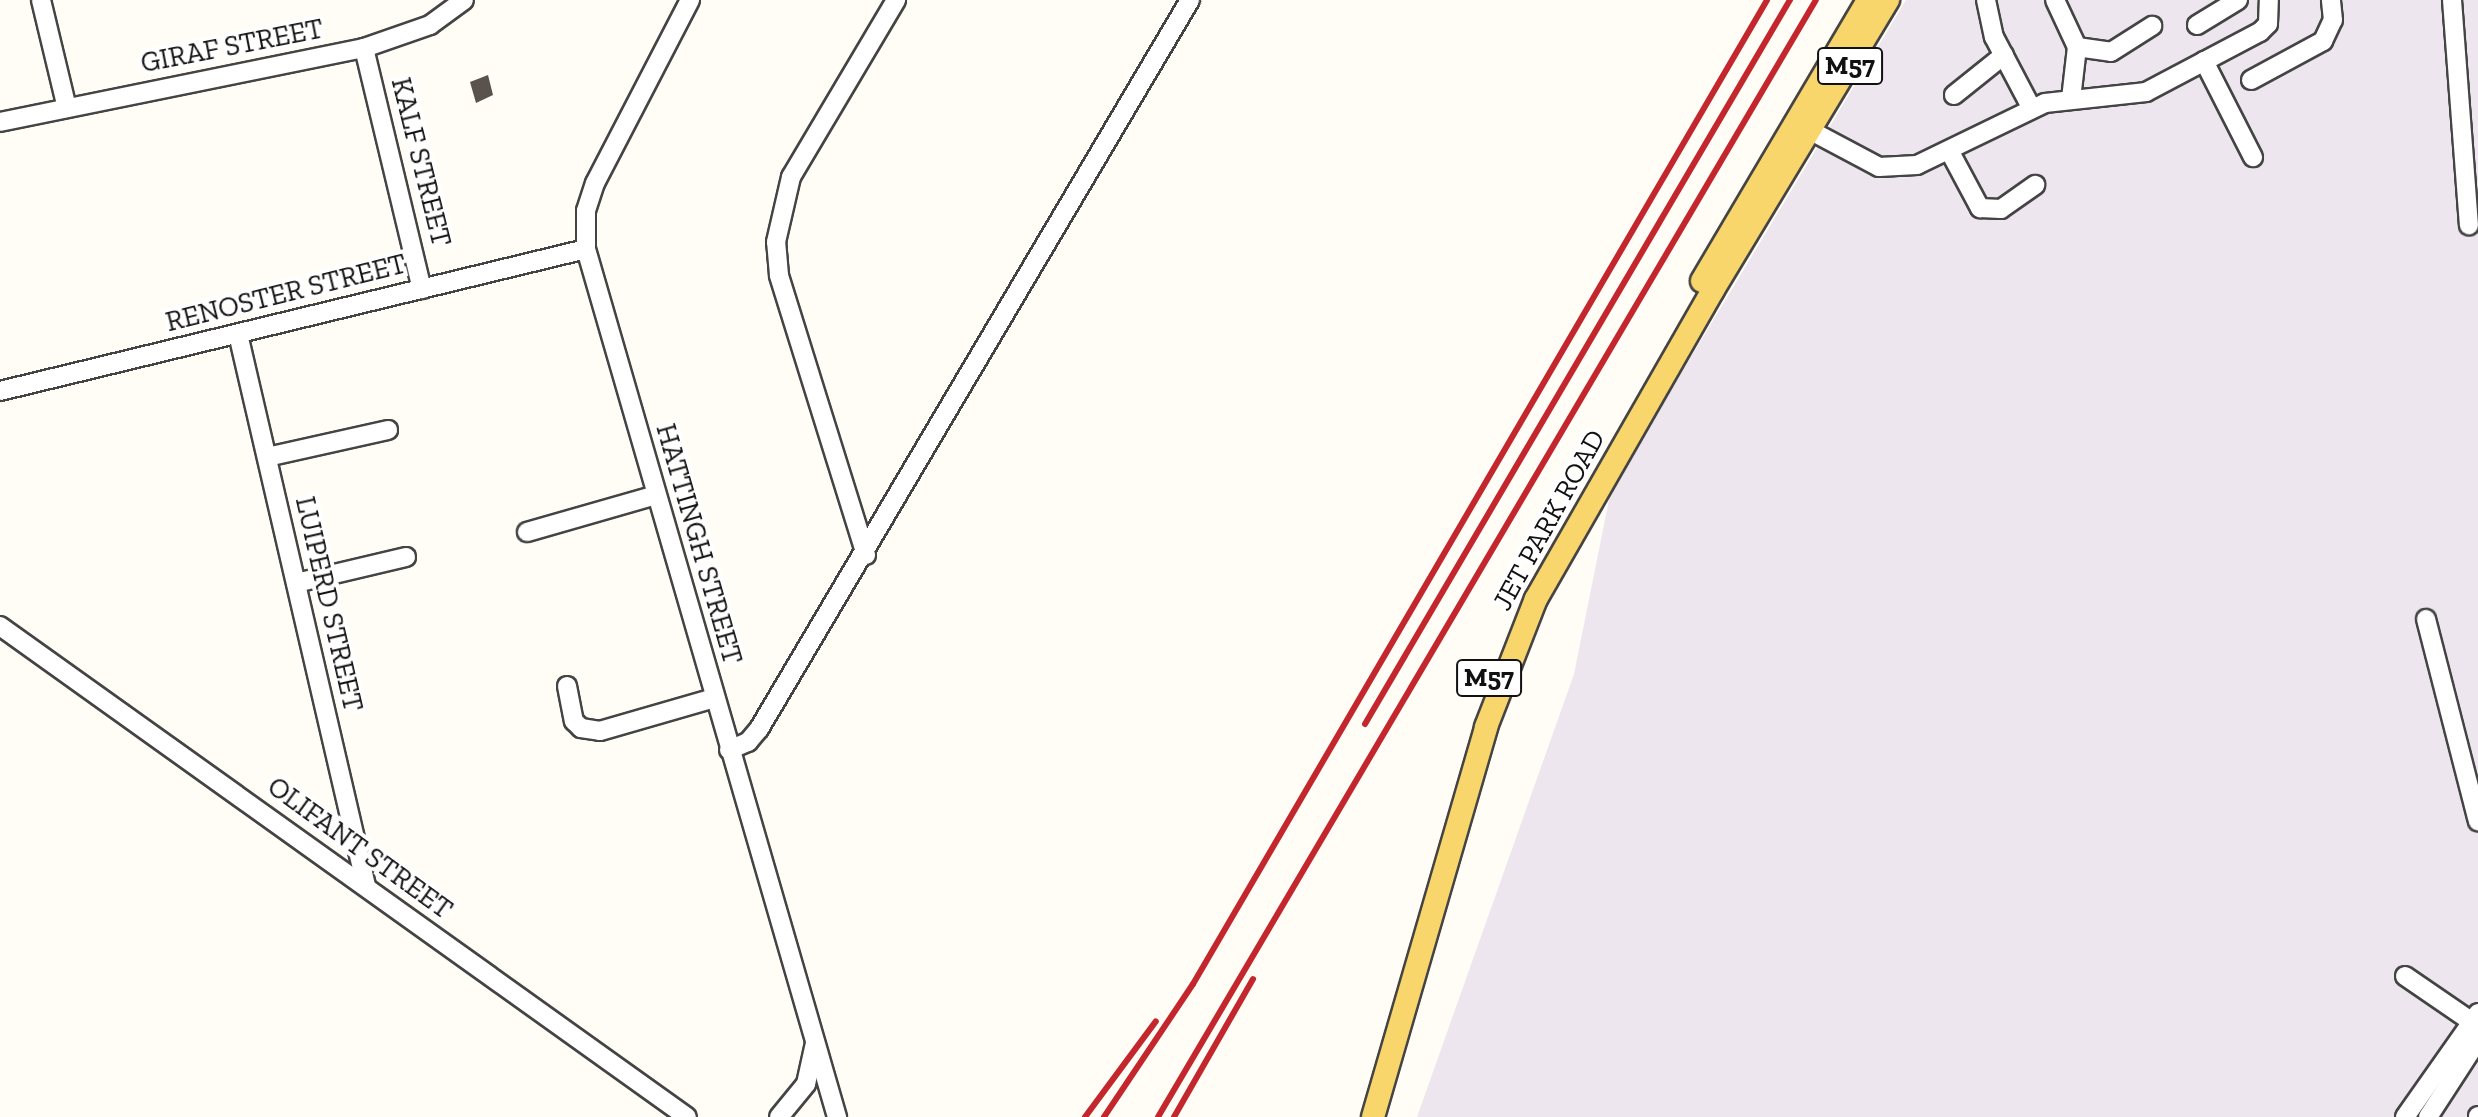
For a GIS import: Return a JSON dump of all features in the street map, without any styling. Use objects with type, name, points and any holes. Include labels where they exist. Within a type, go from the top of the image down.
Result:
[{"type":"main road","name":"JET PARK ROAD","points":[[1373,1117],[1473,768],[1528,616],[1803,127],[1868,0]]},
{"type":"main road","name":"JET PARK ROAD","points":[[1359,1117],[1463,752],[1502,644],[1547,553],[1803,127],[1888,0]]},
{"type":"street","points":[[41,0],[67,108]]},
{"type":"street","name":"GIRAF STREET","points":[[0,122],[364,48],[430,25],[464,0]]},
{"type":"street","name":"HATTINGH STREET","points":[[690,0],[595,183],[586,211],[586,249],[729,750],[816,1034],[837,1117]]},
{"type":"street","points":[[866,555],[779,275],[776,242],[791,177],[896,0]]},
{"type":"street","points":[[729,750],[756,734],[866,555],[1190,0]]},
{"type":"street","points":[[1986,0],[2004,55],[2032,109]]},
{"type":"street","points":[[2055,0],[2077,47],[2071,99]]},
{"type":"street","points":[[2197,25],[2238,0]]},
{"type":"street","points":[[1803,127],[1879,167],[1917,165],[1950,152],[2032,109],[2071,99],[2146,92],[2260,32],[2268,24],[2269,0]]},
{"type":"street","points":[[2251,80],[2323,41],[2333,20],[2331,0]]},
{"type":"street","points":[[2452,0],[2469,225]]},
{"type":"street","points":[[2077,47],[2111,52],[2152,26]]},
{"type":"street","name":"KALF STREET","points":[[364,48],[422,289]]},
{"type":"street","points":[[1954,95],[2004,55]]},
{"type":"street","points":[[2204,61],[2253,157]]},
{"type":"street","points":[[1950,152],[1980,208],[2001,209],[2035,185]]},
{"type":"street","name":"RENOSTER STREET","points":[[0,391],[586,249]]},
{"type":"street","name":"LUIPERD STREET","points":[[238,334],[366,886]]},
{"type":"street","points":[[267,457],[388,430]]},
{"type":"street","points":[[527,532],[656,495]]},
{"type":"street","points":[[296,583],[406,557]]},
{"type":"street","points":[[2426,619],[2478,821]]},
{"type":"street","name":"OLIFANT STREET","points":[[0,626],[687,1117]]},
{"type":"street","points":[[567,686],[574,721],[581,728],[600,731],[714,698]]},
{"type":"street","points":[[2405,976],[2477,1025]]},
{"type":"street","points":[[2405,1117],[2477,1025]]},
{"type":"street","points":[[2428,1117],[2477,1025]]},
{"type":"street","points":[[779,1117],[806,1084],[816,1034]]},
{"type":"shaded area","points":[[1906,0],[2478,0],[2478,1117],[1417,1117],[1574,674],[1611,490]]},
{"type":"building","points":[[488,75],[493,95],[476,103],[470,82]]},
{"type":"railway","points":[[1104,1117],[1193,984],[1767,0]]},
{"type":"railway","points":[[1365,724],[1790,0]]},
{"type":"railway","points":[[1158,1117],[1816,0]]},
{"type":"railway","points":[[1174,1117],[1253,979]]},
{"type":"railway","points":[[1085,1117],[1156,1021]]}]
